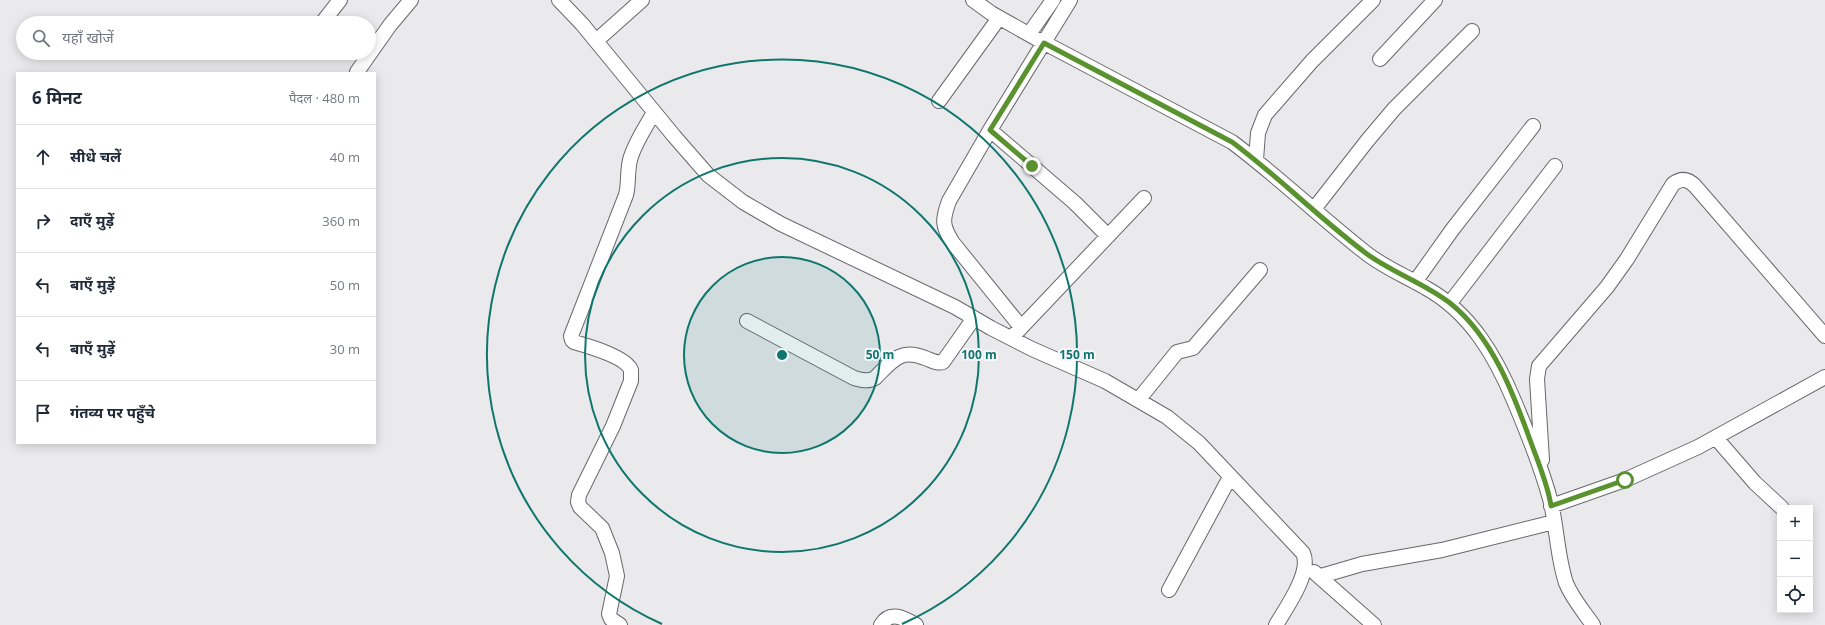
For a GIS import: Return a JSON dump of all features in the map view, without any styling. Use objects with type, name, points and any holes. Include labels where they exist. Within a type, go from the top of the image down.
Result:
[{"type":"street","points":[[327,16],[340,0]]},
{"type":"street","points":[[376,45],[390,25],[411,0]]},
{"type":"street","points":[[560,0],[708,175],[743,202],[781,224],[955,307],[974,318],[1016,332]]},
{"type":"street","points":[[596,42],[642,0]]},
{"type":"street","points":[[973,0],[999,18],[1037,39],[1232,142],[1256,160],[1367,254],[1389,269],[1415,282],[1450,303],[1473,327],[1496,361],[1526,429],[1543,477],[1551,506],[1566,582],[1575,600],[1594,625]]},
{"type":"street","points":[[1053,0],[1037,39],[990,130],[949,201],[944,213],[943,223],[945,231],[1016,332],[1036,351],[1088,373],[1139,399],[1182,428],[1205,449],[1230,477],[1294,541],[1306,559],[1305,566],[1297,587],[1276,625]]},
{"type":"street","points":[[1037,39],[1070,0]]},
{"type":"street","points":[[1256,160],[1258,133],[1265,116],[1312,61],[1373,0]]},
{"type":"street","points":[[1380,60],[1435,0]]},
{"type":"street","points":[[939,101],[999,18]]},
{"type":"street","points":[[1314,209],[1394,109],[1472,31]]},
{"type":"street","points":[[357,72],[365,60]]},
{"type":"street","points":[[620,625],[611,619],[609,614],[617,576],[612,553],[602,528],[583,510],[578,502],[579,495],[613,426],[631,381],[631,370],[626,363],[603,352],[574,342],[572,340],[572,336],[626,195],[629,162],[632,152],[654,112]]},
{"type":"street","points":[[1415,282],[1452,230],[1534,126]]},
{"type":"street","points":[[990,130],[1075,204],[1108,236]]},
{"type":"street","points":[[1450,303],[1555,166]]},
{"type":"street","points":[[1543,477],[1537,379],[1539,366],[1597,301],[1627,259],[1673,184],[1678,180],[1685,179],[1695,186],[1825,336]]},
{"type":"street","points":[[1016,332],[1144,198]]},
{"type":"street","points":[[1139,399],[1177,352],[1193,348],[1260,270]]},
{"type":"street","points":[[747,321],[862,381],[875,378],[898,357],[904,354],[914,354],[937,362],[943,362],[974,318]]},
{"type":"street","points":[[1551,506],[1625,480],[1716,438],[1825,377]]},
{"type":"street","points":[[1716,438],[1755,483],[1779,505]]},
{"type":"street","points":[[1169,590],[1230,477]]},
{"type":"street","points":[[1321,576],[1362,564],[1442,550],[1554,522]]},
{"type":"street","points":[[1305,566],[1321,576],[1374,625]]},
{"type":"street","points":[[881,625],[883,621],[896,616],[916,625]]},
{"type":"route","points":[[1032,166],[990,130],[1044,43],[1232,142],[1256,160],[1367,254],[1389,269],[1428,288],[1450,303],[1473,327],[1496,361],[1526,429],[1543,477],[1551,506],[1625,480]]}]
